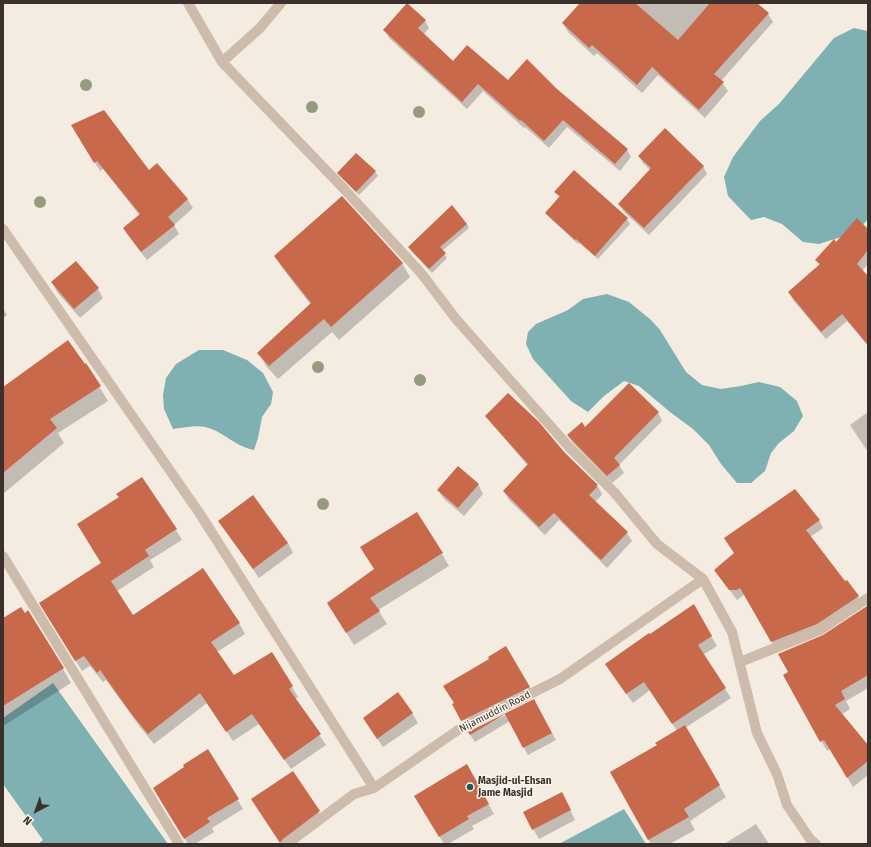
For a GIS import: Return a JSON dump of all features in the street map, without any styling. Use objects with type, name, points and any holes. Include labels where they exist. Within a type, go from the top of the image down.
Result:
[{"type":"street","points":[[188,3],[222,62],[346,191],[415,267],[456,319],[570,448],[614,492],[657,544],[703,579],[732,632],[757,733],[776,774],[787,805],[810,839],[816,844]]},
{"type":"street","points":[[222,62],[260,28],[281,3]]},
{"type":"street","points":[[3,229],[200,514],[374,788]]},
{"type":"street","points":[[3,556],[179,844]]},
{"type":"street","name":"Nijamuddin Road","points":[[287,844],[354,794],[374,788],[458,730],[560,679],[703,579]]},
{"type":"street","points":[[740,662],[820,630],[868,598]]},
{"type":"water","points":[[854,28],[868,31],[868,219],[857,232],[819,244],[803,242],[782,224],[764,217],[751,220],[728,196],[724,177],[733,157],[760,121],[779,104],[834,38]]},
{"type":"water","points":[[607,294],[629,302],[651,320],[660,330],[686,372],[702,385],[721,389],[759,382],[780,387],[797,401],[803,416],[794,431],[779,443],[771,453],[765,471],[751,483],[737,483],[721,464],[709,445],[693,429],[639,386],[624,381],[604,396],[588,412],[571,401],[533,359],[526,344],[528,332],[536,324],[568,310],[583,299]]},
{"type":"water","points":[[199,350],[223,350],[247,360],[263,373],[273,392],[271,404],[262,417],[254,450],[241,446],[218,432],[202,426],[173,429],[164,409],[163,395],[166,378],[176,364]]},
{"type":"water","points":[[53,683],[168,844],[38,844],[43,840],[3,784],[3,718]]},
{"type":"water","points":[[624,809],[646,844],[559,844]]},
{"type":"building","points":[[407,3],[426,20],[418,28],[453,61],[467,45],[508,80],[527,59],[557,89],[628,149],[615,164],[563,120],[544,141],[478,84],[462,102],[383,30]]},
{"type":"building","points":[[580,3],[635,3],[678,40],[710,3],[757,3],[769,13],[714,74],[724,82],[699,110],[652,67],[637,85],[592,45],[589,48],[562,23]]},
{"type":"building","points":[[104,110],[149,170],[157,163],[188,199],[168,217],[175,225],[141,252],[123,228],[140,214],[97,161],[94,163],[71,125]]},
{"type":"building","points":[[665,128],[704,166],[644,228],[618,204],[651,168],[638,156]]},
{"type":"building","points":[[356,153],[376,171],[356,192],[337,173]]},
{"type":"building","points":[[574,170],[628,218],[595,256],[545,213],[560,196],[554,192]]},
{"type":"building","points":[[342,196],[403,263],[331,327],[324,319],[269,366],[257,353],[311,303],[274,256]]},
{"type":"building","points":[[452,205],[467,224],[440,247],[446,253],[429,269],[408,247]]},
{"type":"building","points":[[857,218],[868,229],[868,250],[857,264],[868,276],[868,345],[842,314],[821,332],[788,292],[820,264],[815,260],[834,239],[836,242]]},
{"type":"building","points":[[76,261],[99,288],[74,309],[51,282]]},
{"type":"building","points":[[68,340],[85,364],[86,363],[101,386],[50,419],[57,428],[3,473],[3,387]]},
{"type":"building","points":[[629,383],[659,412],[614,458],[620,465],[607,476],[567,435],[582,422],[585,427]]},
{"type":"building","points":[[508,393],[539,422],[565,453],[598,485],[589,495],[628,532],[601,560],[554,513],[539,527],[503,491],[528,464],[485,416]]},
{"type":"building","points":[[458,466],[479,484],[458,508],[437,490]]},
{"type":"building","points":[[142,477],[177,529],[145,550],[149,556],[111,581],[133,615],[203,568],[240,623],[211,642],[234,675],[272,652],[293,686],[289,689],[321,734],[284,760],[252,714],[226,732],[200,693],[148,734],[100,670],[97,673],[84,656],[75,661],[39,603],[101,563],[77,524],[119,497],[116,494]]},
{"type":"building","points":[[795,489],[820,520],[806,530],[845,581],[847,580],[859,596],[817,624],[771,642],[740,588],[737,590],[729,590],[714,570],[734,553],[724,538]]},
{"type":"building","points":[[253,495],[288,543],[253,569],[218,521]]},
{"type":"building","points":[[417,512],[443,553],[370,598],[380,611],[346,633],[327,603],[374,569],[360,547]]},
{"type":"building","points":[[694,604],[712,636],[698,645],[726,688],[672,724],[644,682],[626,694],[605,664]]},
{"type":"building","points":[[867,606],[868,675],[841,691],[845,699],[835,705],[868,745],[868,761],[847,778],[824,740],[820,742],[783,675],[788,672],[778,654],[823,635]]},
{"type":"building","points":[[21,607],[25,613],[28,610],[64,668],[3,706],[3,618]]},
{"type":"building","points":[[506,646],[530,687],[461,721],[452,704],[454,703],[443,686],[489,659],[488,657]]},
{"type":"building","points":[[398,692],[413,713],[377,739],[363,718]]},
{"type":"building","points":[[534,699],[552,733],[523,748],[505,714],[470,735],[468,732]]},
{"type":"building","points":[[685,725],[720,785],[684,809],[689,817],[648,840],[610,772],[657,745],[655,743]]},
{"type":"building","points":[[208,749],[239,799],[207,818],[210,822],[184,839],[153,788],[184,767],[183,765]]},
{"type":"building","points":[[467,764],[489,804],[467,816],[469,819],[439,837],[414,796]]},
{"type":"building","points":[[293,771],[320,811],[283,839],[280,843],[251,799]]},
{"type":"building","points":[[562,792],[571,810],[532,830],[523,812]]},
{"type":"place","name":"Masjid-ul-Ehsan Jame Masjid","points":[[470,787]]}]
